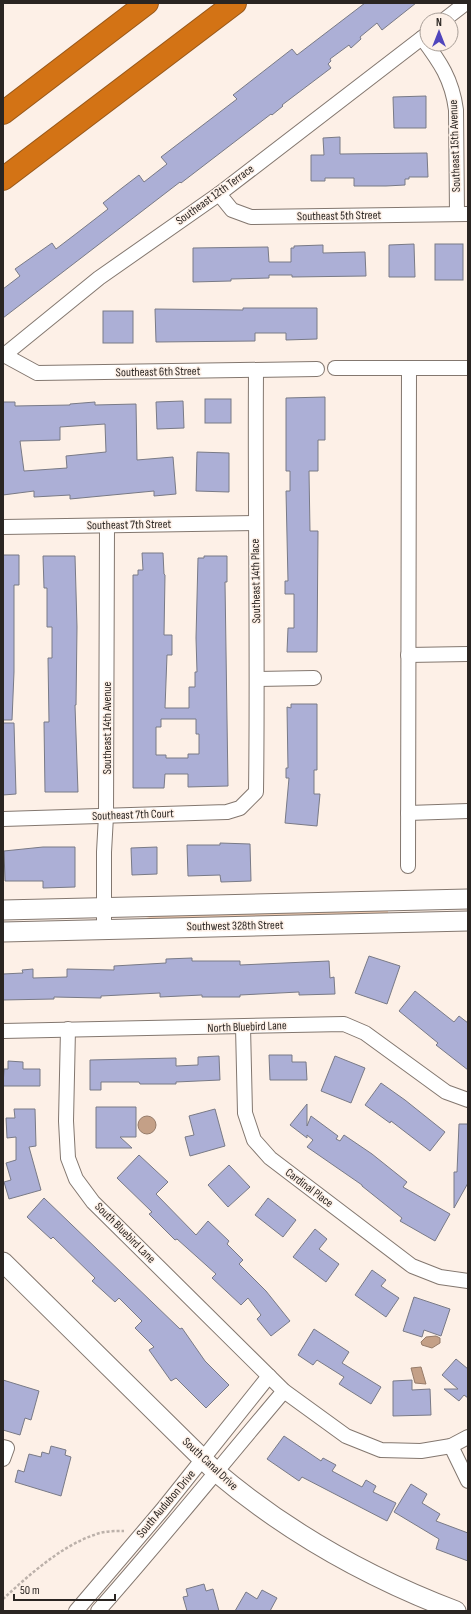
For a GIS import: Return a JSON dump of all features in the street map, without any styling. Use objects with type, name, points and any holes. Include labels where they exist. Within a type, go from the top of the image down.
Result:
[{"type":"highway","points":[[3,113],[147,3]]},
{"type":"highway","points":[[3,178],[235,3]]},
{"type":"street","points":[[454,12],[466,3]]},
{"type":"street","name":"Southeast 12th Terrace","points":[[3,355],[99,278],[219,194],[419,40]]},
{"type":"street","name":"Southeast 15th Avenue","points":[[434,52],[452,87],[454,96],[462,214]]},
{"type":"street","name":"Southeast 5th Street","points":[[219,194],[232,210],[251,217],[462,214]]},
{"type":"street","name":"Southeast 6th Street","points":[[3,355],[37,373],[317,369]]},
{"type":"street","points":[[335,368],[468,368]]},
{"type":"street","points":[[408,866],[409,368]]},
{"type":"street","name":"Southeast 14th Place","points":[[256,371],[256,792]]},
{"type":"street","name":"Southeast 7th Street","points":[[3,527],[255,522]]},
{"type":"street","name":"Southeast 14th Avenue","points":[[104,929],[107,526]]},
{"type":"street","points":[[408,655],[468,654]]},
{"type":"street","points":[[257,679],[314,678]]},
{"type":"street","name":"Southeast 7th Court","points":[[3,819],[228,812],[240,808],[256,792]]},
{"type":"street","points":[[408,813],[468,811]]},
{"type":"street","name":"Southwest 328th Street","points":[[3,910],[468,899]]},
{"type":"street","name":"Southwest 328th Street","points":[[3,932],[468,921]]},
{"type":"street","name":"North Bluebird Lane","points":[[3,1031],[344,1024],[365,1033],[446,1092],[468,1100]]},
{"type":"street","name":"Cardinal Place","points":[[243,1027],[245,1113],[254,1140],[270,1158],[412,1266],[440,1277],[468,1281]]},
{"type":"street","name":"South Bluebird Lane","points":[[68,1029],[66,1120],[68,1158],[76,1179],[93,1202],[284,1391],[346,1436],[381,1450],[421,1451],[452,1446]]},
{"type":"street","name":"South Canal Drive","points":[[3,1262],[210,1466],[247,1498],[282,1523],[330,1552],[422,1597],[456,1611]]},
{"type":"street","name":"South Audubon Drive","points":[[98,1611],[210,1466],[269,1376]]},
{"type":"street","name":"South Audubon Drive","points":[[76,1611],[210,1466],[284,1391]]},
{"type":"street","points":[[468,1437],[452,1446],[468,1481]]},
{"type":"street","points":[[3,1447],[7,1448],[3,1459]]},
{"type":"path","points":[[3,1599],[46,1563],[75,1544],[101,1533],[124,1531]]},
{"type":"shaded area","points":[[388,908],[388,913],[372,916],[158,920],[142,916]]},
{"type":"shaded area","points":[[147,1116],[153,1119],[156,1125],[153,1131],[147,1134],[141,1131],[138,1125],[141,1119]]},
{"type":"shaded area","points":[[436,1336],[440,1338],[440,1343],[432,1348],[422,1345],[421,1342],[426,1337]]},
{"type":"shaded area","points":[[421,1367],[426,1384],[415,1383],[411,1368]]},
{"type":"building","points":[[365,3],[416,3],[382,30],[377,23],[360,37],[361,39],[351,48],[349,45],[330,59],[331,61],[328,64],[331,68],[282,105],[283,106],[272,115],[271,114],[181,183],[180,182],[3,318],[3,289],[20,276],[15,269],[52,243],[56,249],[108,209],[103,203],[122,188],[139,175],[144,182],[167,164],[161,157],[237,99],[233,95],[292,49],[297,55]]},
{"type":"building","points":[[426,96],[426,128],[394,128],[393,97]]},
{"type":"building","points":[[340,137],[340,154],[427,153],[428,177],[409,177],[409,179],[405,179],[405,185],[386,186],[354,186],[354,178],[325,178],[325,181],[311,181],[311,155],[324,155],[323,138]]},
{"type":"building","points":[[414,244],[415,277],[389,277],[389,245]]},
{"type":"building","points":[[435,244],[463,244],[463,280],[435,280]]},
{"type":"building","points":[[323,245],[323,253],[365,252],[366,276],[292,277],[292,275],[269,275],[269,278],[193,282],[193,248],[268,247],[269,262],[291,262],[291,248],[294,248],[294,246]]},
{"type":"building","points":[[243,308],[317,308],[317,339],[286,340],[286,333],[255,333],[255,341],[156,342],[155,309],[243,310]]},
{"type":"building","points":[[103,311],[133,311],[133,343],[103,343]]},
{"type":"building","points":[[325,397],[325,440],[318,440],[318,471],[309,471],[310,531],[318,531],[317,652],[287,652],[288,628],[294,628],[294,594],[285,594],[285,581],[288,581],[286,491],[290,491],[290,471],[286,471],[286,398]]},
{"type":"building","points":[[205,399],[231,399],[231,423],[205,423]]},
{"type":"building","points":[[183,401],[184,428],[157,429],[156,402]]},
{"type":"building","points":[[3,402],[15,402],[15,406],[70,405],[95,402],[95,405],[136,404],[137,460],[173,457],[176,494],[154,496],[154,491],[70,499],[70,495],[34,497],[34,491],[3,495]],"holes":[[[105,424],[106,452],[66,456],[67,468],[24,471],[20,441],[60,440],[60,427]]]},
{"type":"building","points":[[197,452],[229,453],[229,492],[196,491]]},
{"type":"building","points":[[142,553],[163,553],[165,575],[164,635],[172,635],[172,655],[167,655],[165,708],[189,708],[189,687],[195,687],[195,672],[197,672],[196,638],[198,558],[204,558],[204,556],[227,556],[227,582],[225,582],[228,786],[188,787],[188,774],[165,774],[164,788],[133,788],[133,575],[138,575],[138,570],[143,570]],"holes":[[[161,719],[196,719],[196,734],[199,734],[199,754],[188,754],[188,758],[166,758],[166,755],[156,755],[156,727],[161,727]]]},
{"type":"building","points":[[3,555],[19,555],[19,585],[14,585],[14,672],[12,720],[3,720]]},
{"type":"building","points":[[43,556],[75,556],[77,627],[75,705],[78,792],[45,792],[44,722],[49,722],[48,658],[52,658],[52,627],[47,627],[47,588],[44,588]]},
{"type":"building","points":[[291,704],[317,704],[317,770],[314,770],[314,794],[320,794],[317,826],[285,823],[289,778],[286,778],[286,768],[288,768],[287,707],[291,708]]},
{"type":"building","points":[[3,723],[14,723],[16,794],[3,795]]},
{"type":"building","points":[[220,843],[250,844],[251,881],[221,882],[220,875],[188,876],[187,845],[220,845]]},
{"type":"building","points":[[43,847],[75,847],[75,887],[43,888],[43,881],[5,881],[4,851]]},
{"type":"building","points":[[157,847],[157,874],[132,875],[131,848]]},
{"type":"building","points":[[369,956],[400,966],[387,1004],[355,993]]},
{"type":"building","points":[[192,958],[192,961],[240,961],[240,965],[329,961],[330,978],[334,977],[335,994],[299,995],[299,992],[240,995],[240,997],[202,997],[202,995],[160,997],[160,993],[101,996],[101,998],[54,997],[54,999],[3,1000],[3,974],[23,973],[22,970],[33,969],[33,978],[67,977],[67,969],[114,970],[114,966],[166,963],[166,959]]},
{"type":"building","points":[[415,991],[454,1022],[459,1016],[468,1023],[468,1070],[436,1045],[438,1043],[399,1011]]},
{"type":"building","points":[[269,1055],[292,1055],[292,1062],[306,1062],[307,1080],[270,1080]]},
{"type":"building","points":[[219,1056],[220,1080],[176,1082],[176,1084],[101,1082],[101,1090],[90,1090],[90,1060],[176,1058],[176,1066],[198,1065],[198,1057]]},
{"type":"building","points":[[335,1056],[365,1068],[351,1103],[321,1091]]},
{"type":"building","points":[[8,1061],[23,1062],[23,1069],[40,1069],[40,1086],[3,1086],[4,1069],[8,1069]]},
{"type":"building","points":[[381,1083],[445,1132],[430,1151],[391,1121],[390,1123],[365,1105]]},
{"type":"building","points":[[307,1104],[307,1126],[311,1116],[338,1136],[336,1139],[340,1141],[344,1135],[372,1154],[407,1182],[403,1187],[450,1214],[435,1241],[400,1221],[402,1218],[362,1185],[307,1147],[313,1140],[307,1135],[307,1138],[290,1125]]},
{"type":"building","points":[[96,1107],[136,1107],[136,1137],[120,1137],[132,1148],[96,1148]]},
{"type":"building","points":[[14,1109],[35,1109],[36,1146],[29,1147],[41,1190],[9,1199],[4,1182],[11,1180],[6,1163],[16,1160],[16,1137],[7,1138],[6,1118],[15,1118]]},
{"type":"building","points":[[215,1109],[225,1146],[190,1156],[185,1137],[194,1135],[189,1116]]},
{"type":"building","points":[[459,1124],[468,1124],[468,1183],[454,1208],[454,1172],[457,1172]]},
{"type":"building","points":[[139,1155],[168,1182],[156,1194],[196,1235],[208,1221],[229,1241],[227,1244],[243,1260],[239,1264],[266,1291],[290,1321],[271,1336],[257,1319],[261,1315],[248,1298],[241,1305],[212,1278],[216,1274],[177,1239],[175,1240],[149,1214],[152,1212],[117,1178]]},
{"type":"building","points":[[229,1165],[250,1187],[228,1207],[208,1185]]},
{"type":"building","points":[[44,1198],[180,1329],[182,1328],[205,1361],[229,1385],[206,1408],[176,1378],[171,1381],[149,1350],[154,1347],[135,1328],[142,1321],[119,1298],[115,1302],[92,1281],[95,1278],[53,1237],[51,1239],[27,1217]]},
{"type":"building","points":[[268,1198],[296,1220],[283,1237],[255,1215]]},
{"type":"building","points":[[315,1229],[327,1239],[319,1249],[339,1264],[326,1282],[293,1257]]},
{"type":"building","points":[[372,1270],[386,1280],[381,1286],[399,1298],[386,1317],[355,1295]]},
{"type":"building","points":[[414,1297],[450,1309],[441,1336],[424,1330],[422,1337],[403,1331]]},
{"type":"building","points":[[314,1329],[349,1352],[342,1363],[381,1387],[371,1404],[339,1384],[344,1377],[317,1360],[313,1365],[298,1355]]},
{"type":"building","points":[[456,1359],[468,1369],[468,1398],[464,1395],[459,1401],[444,1389],[458,1389],[442,1375]]},
{"type":"building","points":[[3,1380],[39,1391],[31,1420],[25,1418],[20,1435],[3,1430]]},
{"type":"building","points":[[412,1380],[412,1390],[430,1389],[431,1415],[393,1416],[393,1381]]},
{"type":"building","points":[[284,1436],[321,1461],[323,1458],[336,1465],[332,1471],[362,1487],[366,1480],[376,1486],[373,1492],[396,1503],[387,1521],[302,1477],[299,1481],[267,1459]]},
{"type":"building","points":[[51,1446],[66,1450],[65,1455],[71,1457],[61,1496],[15,1482],[18,1470],[24,1472],[29,1454],[41,1457],[42,1452],[49,1454]]},
{"type":"building","points":[[411,1484],[427,1494],[422,1503],[440,1514],[436,1521],[468,1533],[468,1561],[436,1549],[439,1539],[394,1512]]},
{"type":"building","points":[[204,1584],[206,1591],[213,1589],[219,1611],[187,1611],[183,1597],[188,1596],[186,1589]]},
{"type":"building","points":[[262,1590],[277,1598],[270,1611],[235,1611],[246,1592],[257,1599]]}]
